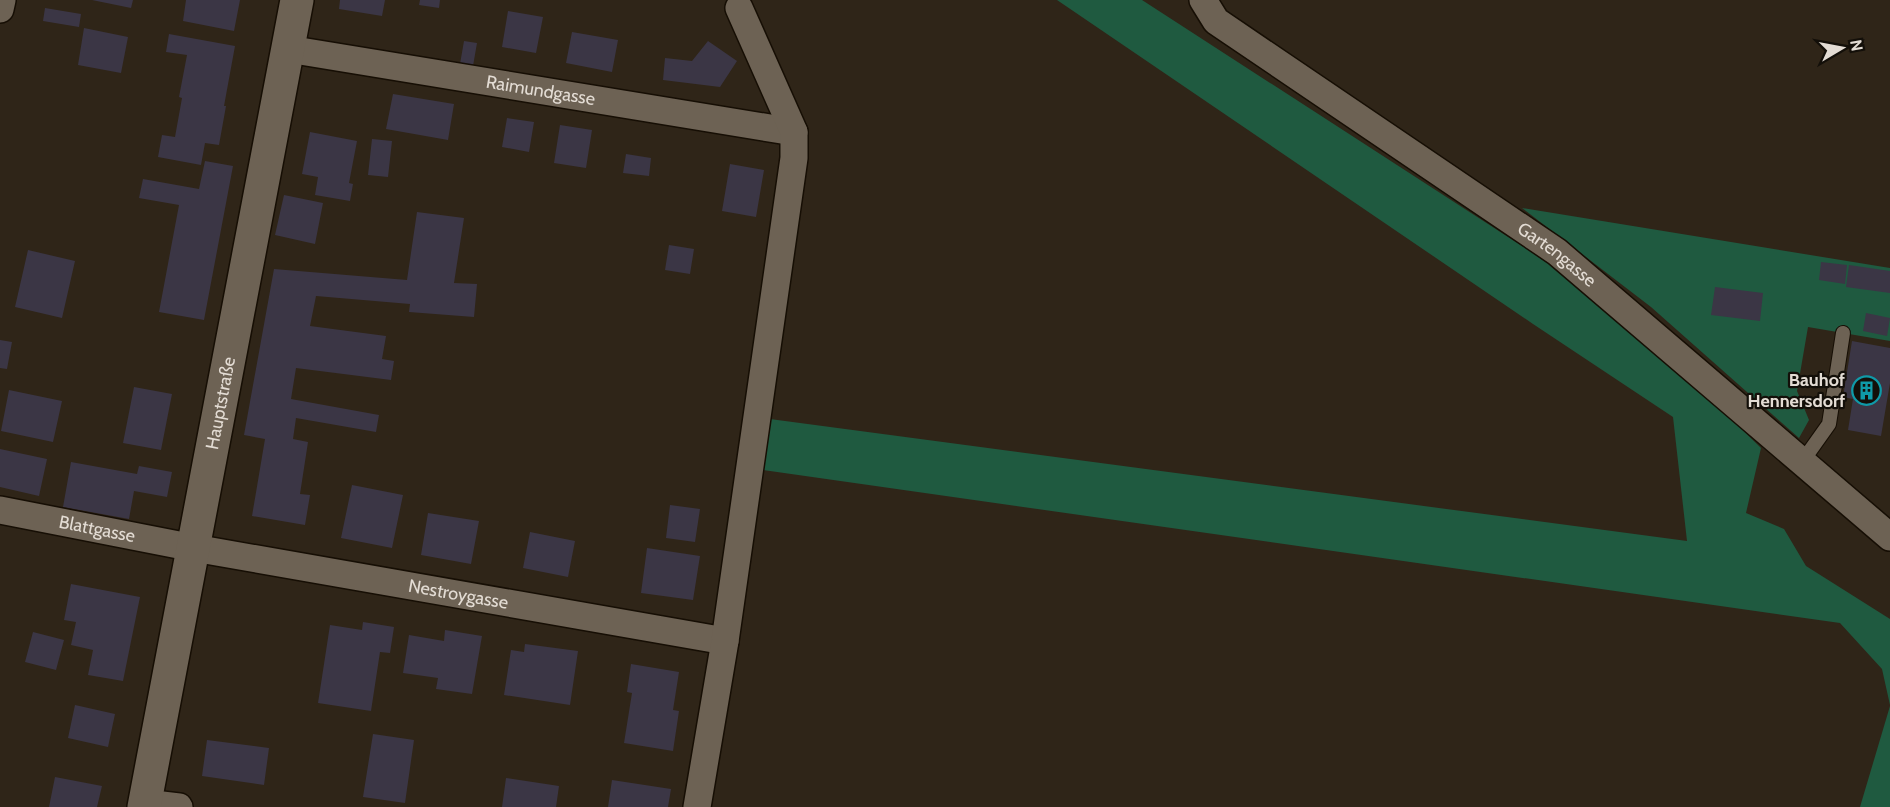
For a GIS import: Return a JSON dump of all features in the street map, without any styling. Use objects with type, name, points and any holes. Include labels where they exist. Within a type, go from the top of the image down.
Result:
[{"type":"street","points":[[0,9],[2,0]]},
{"type":"street","name":"Hauptstraße","points":[[145,805],[297,0]]},
{"type":"street","name":"Gartengasse","points":[[1203,0],[1216,21],[1557,252],[1890,537]]},
{"type":"street","points":[[697,807],[725,641],[794,158],[794,132],[739,8]]},
{"type":"street","name":"Raimundgasse","points":[[288,49],[794,132]]},
{"type":"street","name":"Blattgasse","points":[[0,510],[194,549]]},
{"type":"street","name":"Nestroygasse","points":[[194,549],[725,641]]},
{"type":"street","points":[[145,805],[179,807]]},
{"type":"lane","points":[[1802,462],[1829,424],[1843,333]]},
{"type":"green space","points":[[1057,0],[1142,0],[1522,246],[1570,274],[1648,337],[1761,448],[1746,513],[1784,529],[1806,566],[1890,619],[1890,705],[1882,669],[1840,623],[763,470],[770,419],[1687,541],[1673,417]]},
{"type":"green space","points":[[1522,208],[1890,268],[1890,341],[1808,327],[1797,391],[1809,420],[1799,438],[1651,307]]},
{"type":"green space","points":[[1890,706],[1890,807],[1860,807]]},
{"type":"building","points":[[92,0],[133,0],[131,8]]},
{"type":"building","points":[[186,0],[240,0],[234,31],[183,21]]},
{"type":"building","points":[[340,0],[385,0],[382,16],[339,9]]},
{"type":"building","points":[[420,0],[440,0],[439,8],[419,5]]},
{"type":"building","points":[[45,8],[81,14],[79,27],[43,21]]},
{"type":"building","points":[[508,11],[543,17],[536,53],[502,47]]},
{"type":"building","points":[[84,28],[128,37],[121,73],[78,65]]},
{"type":"building","points":[[572,32],[618,40],[612,72],[566,63]]},
{"type":"building","points":[[169,34],[235,46],[219,145],[205,143],[201,165],[158,157],[162,135],[175,137],[182,98],[179,97],[187,55],[166,52]]},
{"type":"building","points":[[464,41],[477,43],[473,66],[460,64]]},
{"type":"building","points":[[708,41],[737,61],[720,87],[663,80],[665,58],[692,61]]},
{"type":"building","points":[[393,94],[454,104],[448,140],[386,129]]},
{"type":"building","points":[[507,118],[534,122],[529,152],[502,147]]},
{"type":"building","points":[[560,125],[592,130],[586,168],[554,163]]},
{"type":"building","points":[[310,132],[357,141],[349,183],[353,184],[350,201],[315,195],[318,177],[302,174]]},
{"type":"building","points":[[372,139],[392,141],[388,177],[368,175]]},
{"type":"building","points":[[626,154],[651,158],[649,176],[623,173]]},
{"type":"building","points":[[205,161],[233,166],[204,320],[159,312],[179,205],[139,198],[143,179],[199,189]]},
{"type":"building","points":[[730,164],[764,170],[756,217],[722,211]]},
{"type":"building","points":[[284,195],[323,203],[315,244],[275,235]]},
{"type":"building","points":[[417,212],[464,218],[454,283],[477,284],[474,317],[409,312],[410,304],[316,296],[310,326],[386,336],[382,359],[394,361],[391,380],[296,368],[291,399],[379,415],[376,432],[296,418],[293,439],[308,442],[300,494],[310,495],[305,525],[252,516],[265,439],[244,435],[274,269],[407,280]]},
{"type":"building","points":[[669,245],[694,249],[690,274],[665,270]]},
{"type":"building","points":[[28,250],[75,261],[62,318],[15,307]]},
{"type":"building","points":[[1821,262],[1847,265],[1845,284],[1819,280]]},
{"type":"building","points":[[1849,265],[1890,271],[1890,293],[1846,287]]},
{"type":"building","points":[[1715,287],[1763,293],[1760,321],[1711,315]]},
{"type":"building","points":[[1866,313],[1890,318],[1887,336],[1863,331]]},
{"type":"building","points":[[0,340],[12,342],[7,369],[0,368]]},
{"type":"building","name":"Bauhof Hennersdorf","points":[[1852,341],[1890,348],[1890,383],[1881,436],[1848,430],[1853,399],[1843,397]]},
{"type":"building","points":[[134,387],[172,394],[161,450],[123,443]]},
{"type":"building","points":[[9,390],[62,401],[53,442],[1,431]]},
{"type":"building","points":[[0,449],[47,459],[39,496],[0,487]]},
{"type":"building","points":[[71,462],[137,474],[139,466],[172,472],[167,497],[134,491],[129,519],[63,507]]},
{"type":"building","points":[[352,485],[403,495],[392,548],[341,538]]},
{"type":"building","points":[[670,505],[700,509],[695,542],[666,538]]},
{"type":"building","points":[[428,513],[479,521],[471,564],[421,555]]},
{"type":"building","points":[[530,532],[575,541],[568,577],[523,568]]},
{"type":"building","points":[[647,548],[700,556],[693,600],[641,593]]},
{"type":"building","points":[[71,584],[140,597],[123,681],[88,675],[93,650],[71,645],[76,622],[64,620]]},
{"type":"building","points":[[363,622],[394,627],[390,653],[380,652],[371,711],[318,703],[330,625],[362,630]]},
{"type":"building","points":[[445,630],[482,636],[472,694],[436,689],[438,678],[403,673],[409,635],[444,641]]},
{"type":"building","points":[[33,632],[64,640],[56,670],[25,662]]},
{"type":"building","points":[[525,644],[578,651],[570,705],[504,695],[511,650],[524,652]]},
{"type":"building","points":[[631,664],[679,672],[673,710],[679,711],[673,751],[624,743],[632,693],[627,692]]},
{"type":"building","points":[[75,705],[115,714],[108,747],[68,738]]},
{"type":"building","points":[[373,734],[414,740],[405,803],[363,797]]},
{"type":"building","points":[[207,740],[269,748],[264,785],[202,776]]},
{"type":"building","points":[[55,777],[102,786],[97,807],[49,807]]},
{"type":"building","points":[[506,778],[559,786],[556,807],[502,807]]},
{"type":"building","points":[[612,780],[671,789],[668,807],[608,807]]},
{"type":"place","name":"Bauhof Hennersdorf","points":[[1866,390]]}]
